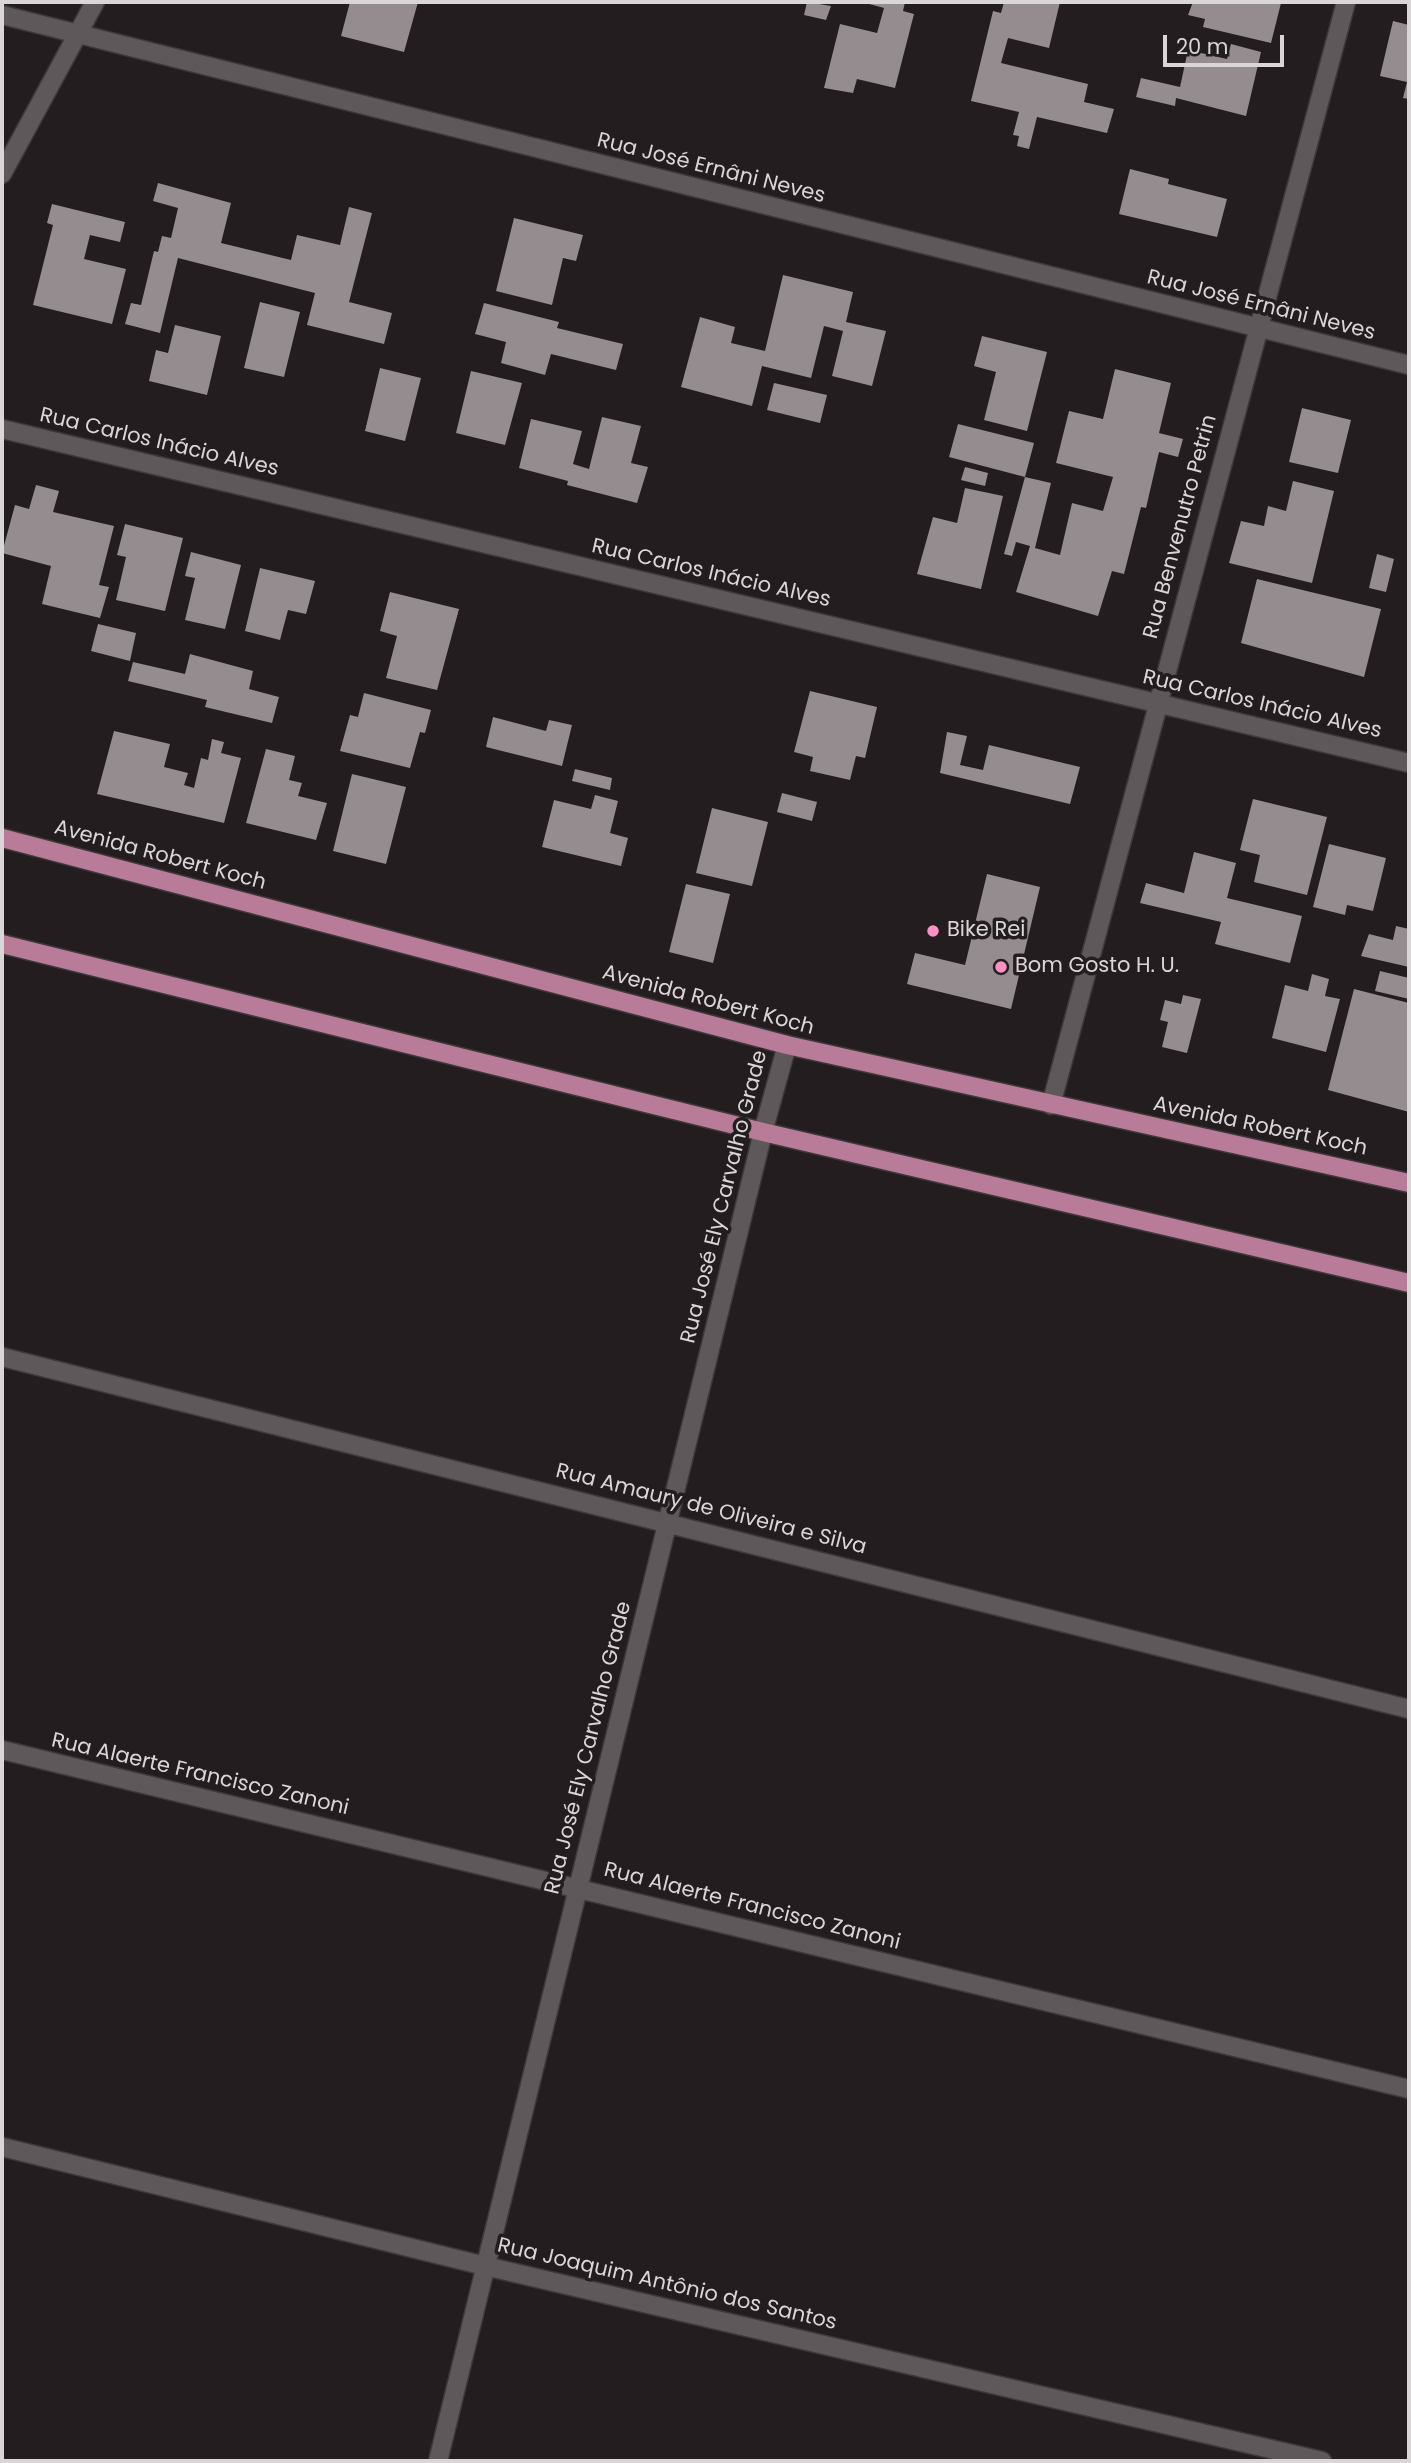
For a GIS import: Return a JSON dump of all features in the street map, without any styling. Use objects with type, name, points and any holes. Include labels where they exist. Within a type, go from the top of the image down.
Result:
[{"type":"main road","name":"Avenida Robert Koch","points":[[2,838],[787,1045],[1409,1183]]},
{"type":"main road","points":[[2,944],[763,1132],[1409,1283]]},
{"type":"street","points":[[2,174],[94,2]]},
{"type":"street","name":"Rua Benvenutro Petrin","points":[[1051,1105],[1346,2]]},
{"type":"street","name":"Rua José Ernâni Neves","points":[[2,15],[1409,365]]},
{"type":"street","name":"Rua Carlos Inácio Alves","points":[[2,429],[1409,763]]},
{"type":"street","name":"Rua José Ely Carvalho Grade","points":[[438,2461],[763,1132],[787,1045]]},
{"type":"street","name":"Rua Amaury de Oliveira e Silva","points":[[2,1357],[1409,1709]]},
{"type":"street","name":"Rua Alaerte Francisco Zanoni","points":[[2,1751],[1409,2089]]},
{"type":"street","name":"Rua Joaquim Antônio dos Santos","points":[[2,2147],[485,2266],[1322,2461]]},
{"type":"building","points":[[350,2],[418,2],[404,52],[341,36]]},
{"type":"building","points":[[807,2],[831,6],[826,20],[804,15]]},
{"type":"building","points":[[862,2],[905,2],[903,11],[914,14],[895,88],[857,79],[853,93],[824,88],[840,24],[877,33],[884,8]]},
{"type":"building","points":[[1004,2],[1060,2],[1049,48],[1008,38],[1001,63],[1088,84],[1084,102],[1114,109],[1107,133],[1037,117],[1029,149],[1017,146],[1019,136],[1013,135],[1019,112],[971,101],[993,11],[1001,13]]},
{"type":"building","points":[[1193,2],[1281,3],[1271,43],[1203,27],[1205,19],[1188,15]]},
{"type":"building","points":[[1393,21],[1409,25],[1409,99],[1403,98],[1407,82],[1380,76]]},
{"type":"building","points":[[1231,44],[1261,52],[1246,116],[1176,98],[1175,106],[1136,97],[1141,78],[1180,87],[1188,50],[1227,59]]},
{"type":"building","points":[[1130,169],[1169,179],[1168,184],[1227,199],[1217,237],[1119,214]]},
{"type":"building","points":[[158,183],[231,203],[221,243],[291,260],[297,235],[340,245],[349,207],[372,213],[349,302],[392,313],[384,344],[307,325],[315,293],[178,258],[160,333],[125,324],[131,303],[141,305],[154,251],[158,252],[162,236],[171,238],[178,208],[153,201]]},
{"type":"building","points":[[52,204],[125,222],[120,242],[90,235],[84,259],[126,269],[112,324],[33,305],[53,225],[47,223]]},
{"type":"building","points":[[514,218],[583,235],[576,261],[563,258],[552,305],[496,291]]},
{"type":"building","points":[[783,275],[853,292],[846,322],[886,331],[872,386],[832,376],[843,331],[824,326],[811,378],[762,366],[752,406],[681,387],[700,317],[735,327],[731,343],[765,351]]},
{"type":"building","points":[[260,302],[300,312],[284,377],[244,368]]},
{"type":"building","points":[[484,303],[559,322],[557,328],[623,344],[616,370],[551,354],[545,375],[501,363],[506,342],[475,334]]},
{"type":"building","points":[[175,325],[221,336],[207,395],[149,381],[156,350],[168,353]]},
{"type":"building","points":[[982,336],[1047,352],[1027,431],[984,420],[996,372],[974,366]]},
{"type":"building","points":[[380,368],[421,378],[405,441],[365,431]]},
{"type":"building","points":[[1115,369],[1171,383],[1159,433],[1183,439],[1178,457],[1159,452],[1146,508],[1141,507],[1124,574],[1112,571],[1098,616],[1016,592],[1030,546],[1016,542],[1012,556],[1004,554],[1025,477],[1051,483],[1035,548],[1060,555],[1072,503],[1103,511],[1113,477],[1056,463],[1069,411],[1103,419]]},
{"type":"building","points":[[471,371],[522,383],[505,445],[456,433]]},
{"type":"building","points":[[774,383],[827,395],[820,423],[767,410]]},
{"type":"building","points":[[1302,408],[1351,420],[1338,473],[1289,462]]},
{"type":"building","points":[[602,417],[641,426],[631,463],[648,467],[637,503],[567,485],[568,481],[519,468],[531,419],[582,431],[573,464],[589,469]]},
{"type":"building","points":[[958,424],[1034,443],[1025,477],[949,457]]},
{"type":"building","points":[[965,467],[988,473],[985,486],[961,480]]},
{"type":"building","points":[[1293,481],[1334,491],[1312,583],[1229,563],[1241,521],[1264,526],[1268,506],[1286,511]]},
{"type":"building","points":[[36,485],[59,491],[53,512],[114,526],[99,585],[109,587],[100,618],[42,604],[51,566],[2,553],[15,505],[29,509]]},
{"type":"building","points":[[965,488],[1003,496],[981,589],[917,574],[933,517],[957,523]]},
{"type":"building","points":[[125,524],[183,538],[165,611],[116,600],[126,557],[117,555]]},
{"type":"building","points":[[191,552],[241,565],[225,629],[185,620],[195,578],[185,576]]},
{"type":"building","points":[[1377,554],[1394,559],[1386,592],[1369,588]]},
{"type":"building","points":[[260,568],[315,581],[306,614],[288,610],[280,640],[245,631]]},
{"type":"building","points":[[1257,579],[1381,609],[1364,677],[1241,643]]},
{"type":"building","points":[[390,592],[459,609],[437,690],[386,678],[397,636],[380,631]]},
{"type":"building","points":[[98,624],[136,633],[130,661],[91,651]]},
{"type":"building","points":[[190,654],[253,671],[249,689],[279,697],[272,723],[205,707],[207,700],[128,681],[133,662],[185,674]]},
{"type":"building","points":[[810,691],[877,707],[865,758],[856,756],[850,780],[810,771],[813,757],[794,752]]},
{"type":"building","points":[[364,693],[431,710],[425,733],[420,732],[410,768],[340,751],[350,715],[358,717]]},
{"type":"building","points":[[493,717],[546,731],[549,720],[572,725],[562,766],[486,747]]},
{"type":"building","points":[[114,731],[170,744],[164,767],[188,773],[184,785],[194,788],[201,758],[208,760],[212,739],[224,742],[221,753],[241,758],[224,823],[97,794]]},
{"type":"building","points":[[947,732],[967,736],[960,765],[983,770],[989,745],[1080,767],[1070,804],[940,773]]},
{"type":"building","points":[[266,749],[295,756],[289,780],[302,783],[298,796],[327,803],[316,840],[246,823]]},
{"type":"building","points":[[575,769],[612,778],[610,790],[572,781]]},
{"type":"building","points":[[352,774],[406,787],[386,864],[333,851]]},
{"type":"building","points":[[782,793],[817,802],[812,821],[777,812]]},
{"type":"building","points":[[595,795],[618,801],[610,833],[628,838],[621,866],[542,847],[554,800],[591,809]]},
{"type":"building","points":[[1253,799],[1327,817],[1307,895],[1254,882],[1260,855],[1240,850]]},
{"type":"building","points":[[712,808],[768,822],[752,886],[696,873]]},
{"type":"building","points":[[1329,844],[1386,858],[1373,911],[1347,905],[1345,915],[1313,907]]},
{"type":"building","points":[[1194,852],[1236,863],[1227,898],[1302,916],[1290,963],[1215,944],[1221,922],[1140,903],[1146,883],[1184,893]]},
{"type":"building","points":[[987,874],[1040,887],[1011,1009],[907,984],[915,953],[965,965]]},
{"type":"building","points":[[686,884],[730,894],[713,963],[669,952]]},
{"type":"building","points":[[1396,926],[1409,929],[1409,967],[1361,956],[1369,934],[1393,940]]},
{"type":"building","points":[[1380,971],[1409,978],[1409,999],[1375,991]]},
{"type":"building","points":[[1312,974],[1329,979],[1325,996],[1340,999],[1326,1052],[1272,1038],[1285,985],[1308,991]]},
{"type":"building","points":[[1354,989],[1409,1003],[1409,1112],[1328,1090]]},
{"type":"building","points":[[1183,995],[1201,999],[1187,1053],[1162,1047],[1168,1022],[1160,1020],[1165,1000],[1181,1004]]},
{"type":"place","name":"Bike Rei","points":[[933,931]]},
{"type":"place","name":"Bom Gosto H. U.","points":[[1001,967]]}]
